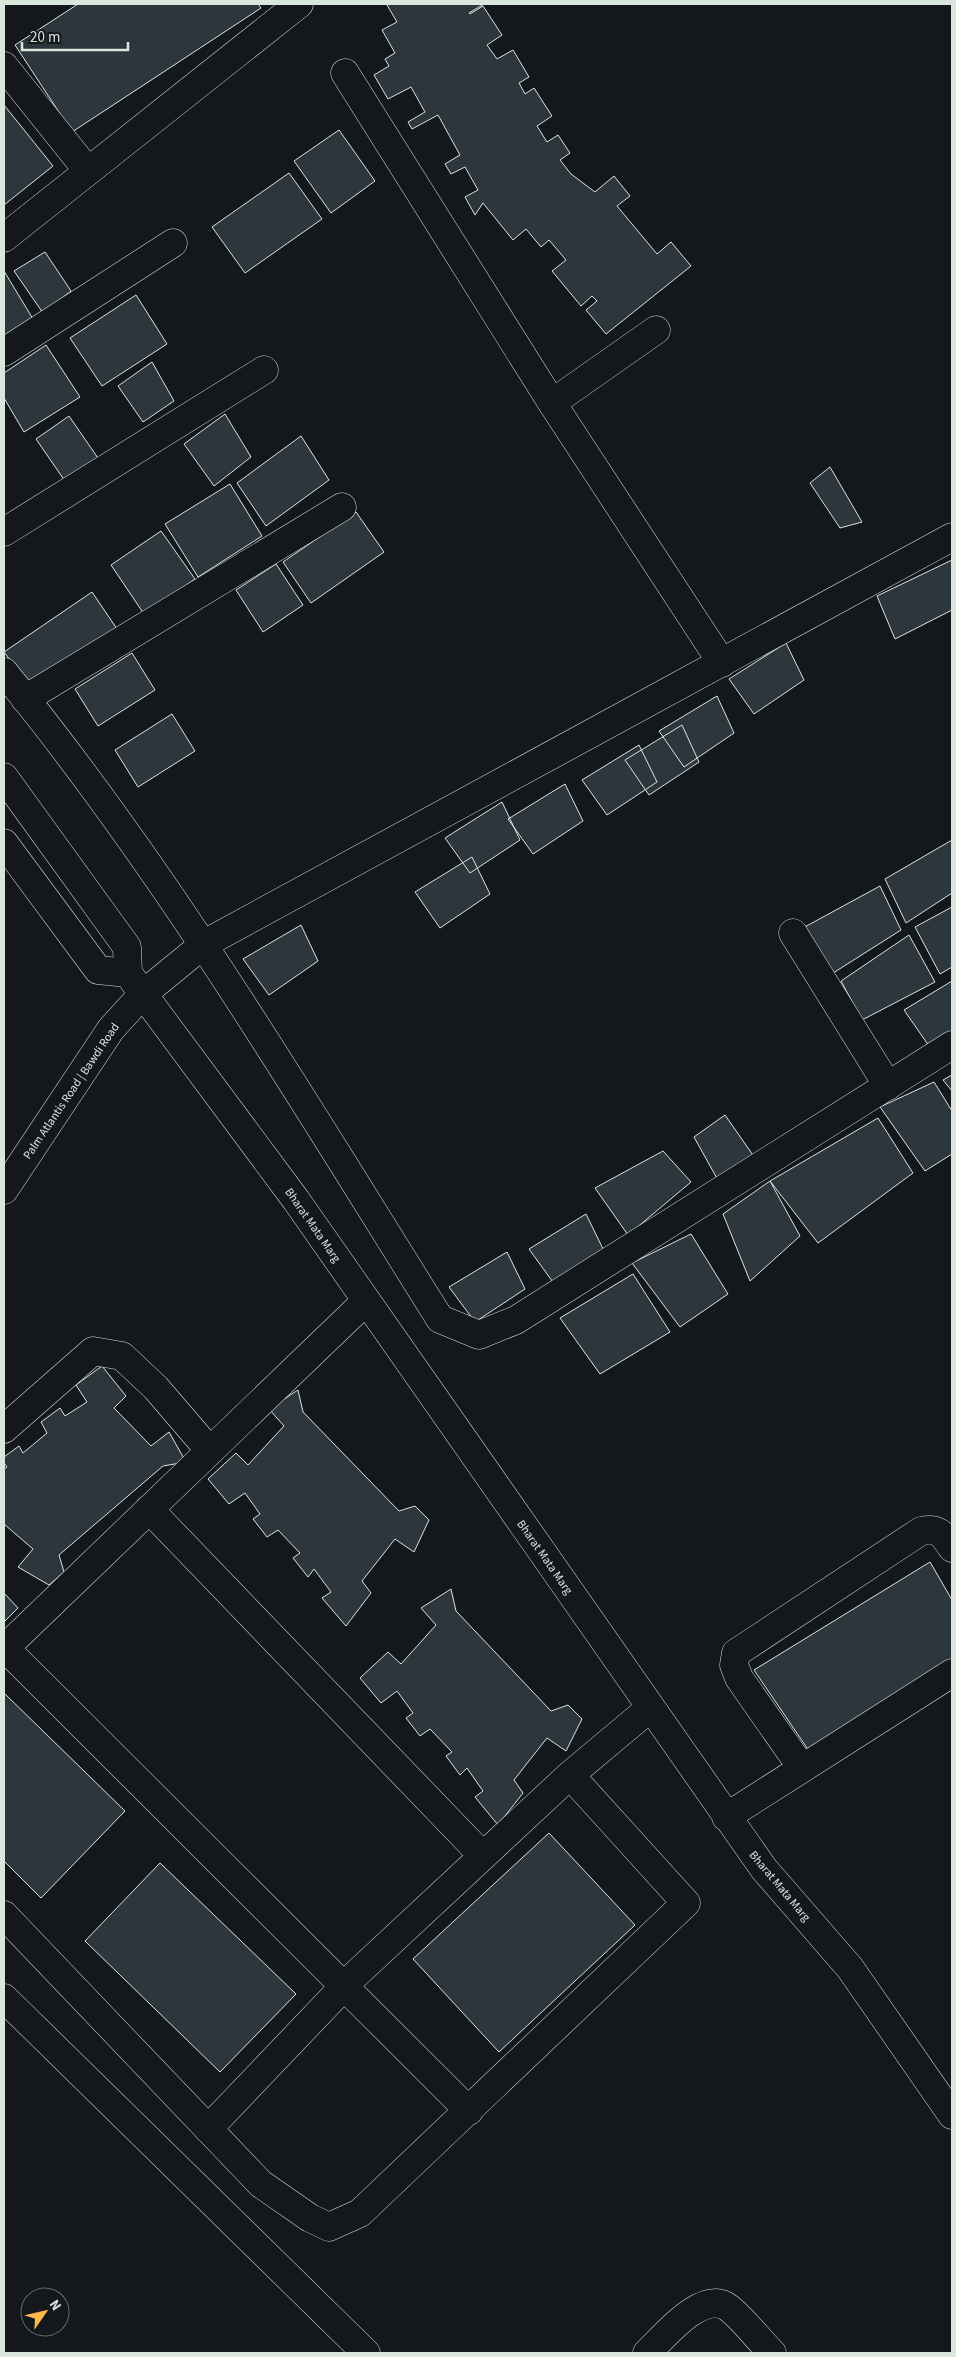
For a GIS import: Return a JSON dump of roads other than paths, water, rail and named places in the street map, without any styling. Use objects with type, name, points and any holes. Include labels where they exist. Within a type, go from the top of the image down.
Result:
[{"type":"street","points":[[4,238],[294,5]]},
{"type":"street","points":[[4,66],[88,171]]},
{"type":"street","points":[[345,73],[552,402],[722,662]]},
{"type":"street","points":[[4,352],[173,243]]},
{"type":"street","points":[[552,402],[656,330]]},
{"type":"street","points":[[4,532],[264,370]]},
{"type":"street","points":[[25,698],[342,507]]},
{"type":"street","name":"Palm Atlantis Road | Bawdi Road","points":[[4,1190],[111,1029],[135,984],[204,944],[952,537]]},
{"type":"street","points":[[4,672],[51,730],[204,944],[440,1319],[480,1335],[516,1320],[952,1045]]},
{"type":"street","points":[[4,777],[127,947],[135,984]]},
{"type":"street","points":[[4,843],[98,970],[135,984]]},
{"type":"street","points":[[793,933],[888,1086]]},
{"type":"street","name":"Bharat Mata Marg","points":[[135,984],[296,1200],[726,1817],[764,1869],[850,1968],[952,2116]]},
{"type":"street","points":[[366,1301],[4,1649],[469,2111]]},
{"type":"street","points":[[4,1429],[93,1352],[122,1356],[156,1388],[210,1451]]},
{"type":"street","points":[[150,1509],[483,1856]]},
{"type":"street","points":[[802,1768],[740,1678],[734,1666],[736,1654],[921,1531],[931,1528],[942,1533],[952,1548]]},
{"type":"street","points":[[726,1817],[952,1673]]},
{"type":"street","points":[[208,2129],[344,1987],[570,1775],[650,1708]]},
{"type":"street","points":[[4,1915],[261,2184],[310,2218],[329,2227],[360,2213],[686,1904],[570,1775]]},
{"type":"street","points":[[4,1998],[366,2353]]},
{"type":"street","points":[[647,2353],[689,2313],[706,2303],[727,2307],[772,2353]]}]
